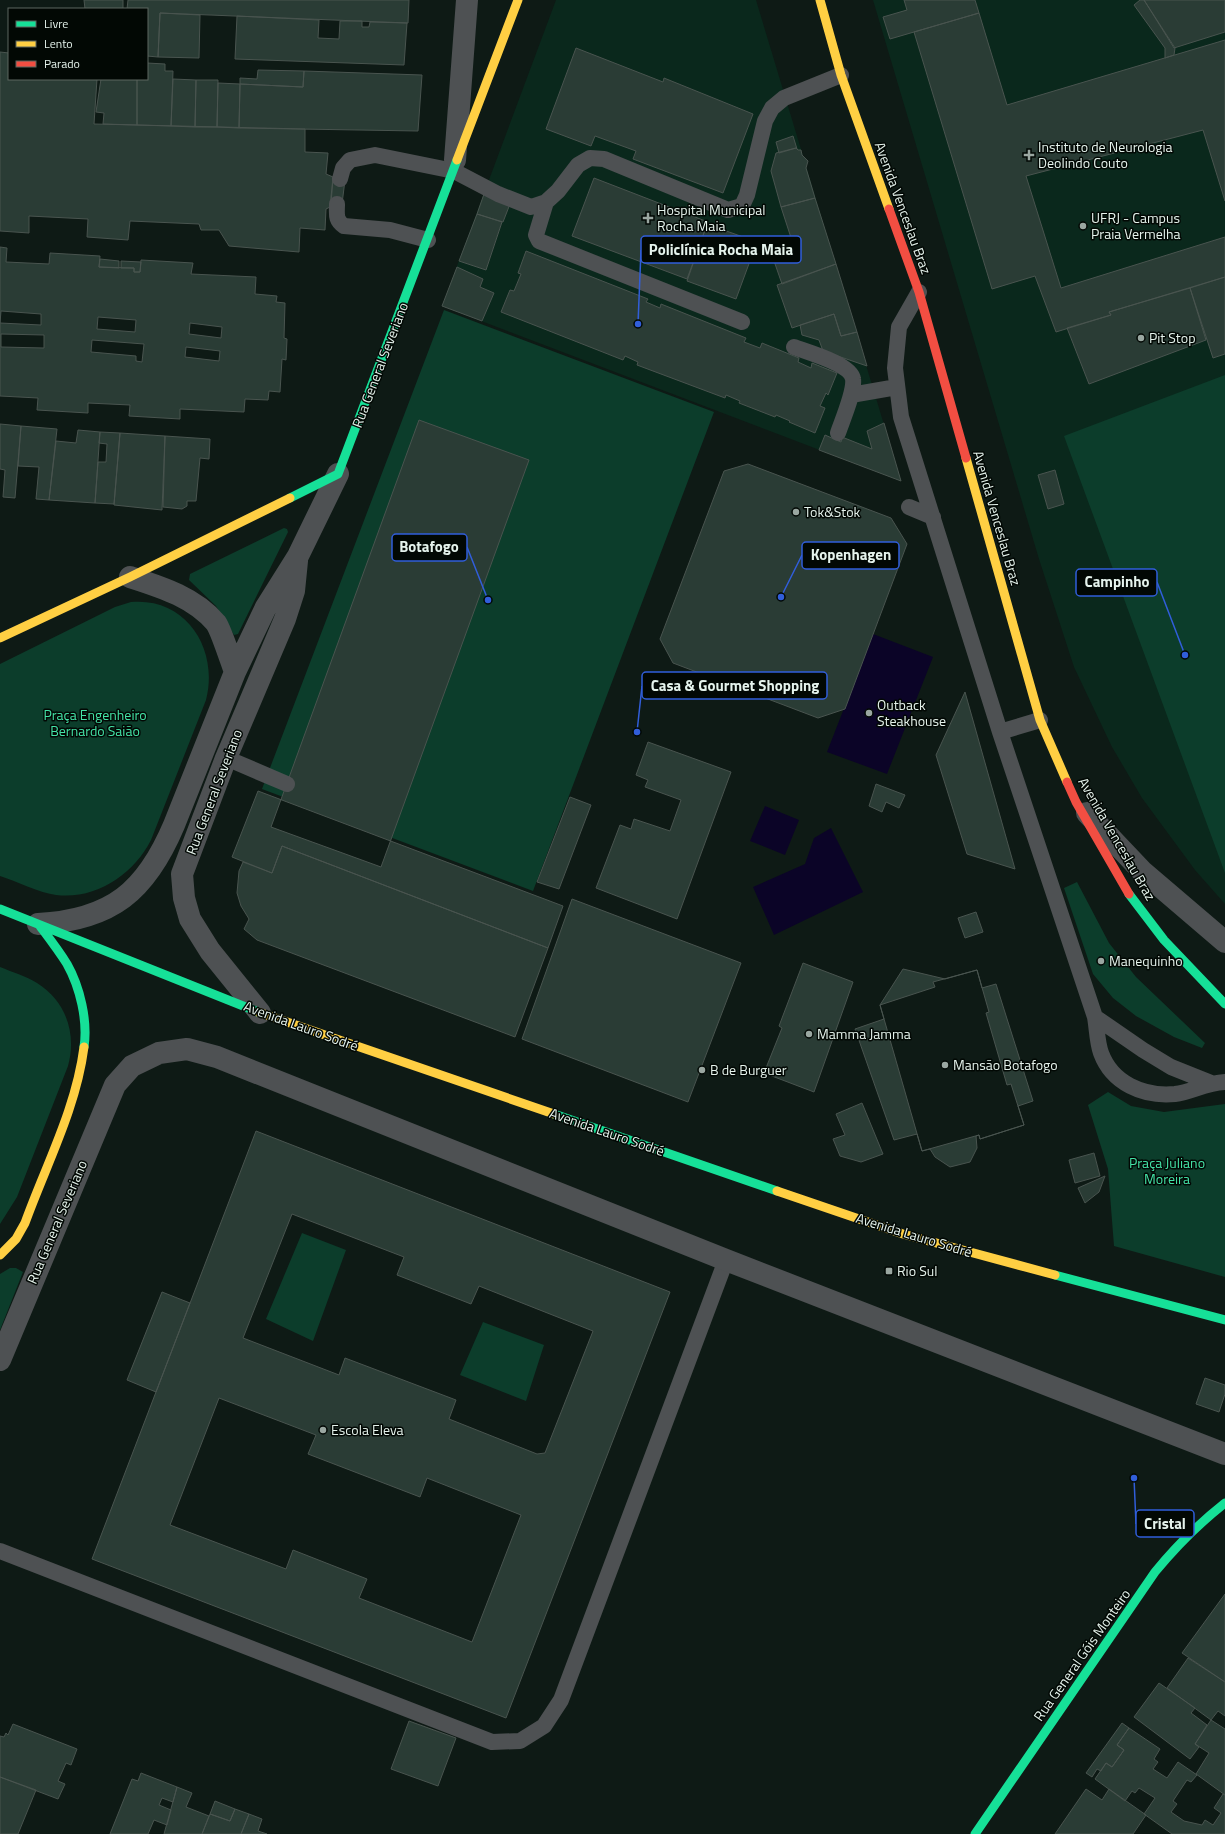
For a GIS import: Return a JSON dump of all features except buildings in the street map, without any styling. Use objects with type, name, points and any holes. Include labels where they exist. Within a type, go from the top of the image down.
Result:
[{"type":"main road","name":"Rua General Severiano","points":[[338,474],[518,0]]},
{"type":"main road","name":"Avenida Venceslau Braz","points":[[820,0],[841,76],[918,292],[1040,720],[1076,802],[1128,893],[1164,940],[1225,1004]]},
{"type":"main road","points":[[0,638],[130,577],[338,474]]},
{"type":"main road","name":"Avenida Lauro Sodré","points":[[0,909],[260,1012],[903,1234],[1225,1320]]},
{"type":"main road","points":[[0,1255],[16,1238],[25,1223],[78,1087],[84,1063],[86,1038],[84,1013],[78,988],[69,965],[55,942],[38,924]]},
{"type":"main road","name":"Rua General Góis Monteiro","points":[[975,1834],[1155,1572],[1178,1544],[1198,1524],[1225,1503]]},
{"type":"street","name":"Rua General Severiano","points":[[454,171],[467,0]]},
{"type":"street","name":"Rua General Severiano","points":[[38,924],[80,919],[99,912],[117,903],[134,890],[150,871],[163,850],[172,831],[235,672],[266,607],[298,556],[338,474]]},
{"type":"street","name":"Rua General Severiano","points":[[260,1012],[210,951],[190,919],[184,898],[182,874],[226,758],[285,619],[294,591],[298,556]]},
{"type":"street","points":[[130,577],[163,588],[190,601],[216,624],[235,672]]},
{"type":"street","points":[[1076,802],[1142,871],[1225,942]]},
{"type":"street","name":"Rua General Severiano","points":[[0,1360],[115,1084],[132,1066],[159,1053],[187,1050],[217,1057],[726,1260]]},
{"type":"street","points":[[726,1260],[1225,1454]]},
{"type":"lane","points":[[340,179],[343,168],[350,160],[375,155],[454,171],[498,194],[530,207],[546,202],[558,191],[578,165],[590,158],[604,159],[728,210],[742,206],[747,195],[764,121],[772,108],[784,98],[841,76]]},
{"type":"lane","points":[[546,202],[536,235],[540,241],[742,322]]},
{"type":"lane","points":[[337,204],[336,217],[344,226],[390,230],[428,240]]},
{"type":"lane","points":[[918,292],[899,326],[894,368],[902,417],[1000,732],[1095,1017],[1100,1052],[1111,1073],[1128,1086],[1150,1093],[1175,1094],[1218,1082]]},
{"type":"lane","points":[[794,347],[840,365],[849,372],[853,379],[851,395],[838,433]]},
{"type":"lane","points":[[851,395],[897,387]]},
{"type":"lane","points":[[909,508],[933,517]]},
{"type":"lane","points":[[1000,732],[1040,720]]},
{"type":"lane","points":[[226,758],[287,784]]},
{"type":"lane","points":[[1095,1017],[1143,1050],[1171,1066],[1218,1082]]},
{"type":"lane","points":[[0,1551],[492,1742],[520,1741],[544,1726],[561,1700],[726,1260]]},
{"type":"shaded area","name":"Hospital Municipal Rocha Maia","points":[[556,0],[756,0],[901,481],[442,306]]},
{"type":"shaded area","name":"UFRJ - Campus Praia Vermelha","points":[[873,0],[1225,0],[1225,904],[1195,870],[1142,798],[1112,747],[1074,667],[1039,559]]},
{"type":"shaded area","points":[[873,634],[933,657],[887,774],[827,752]]},
{"type":"shaded area","points":[[765,806],[799,820],[785,855],[750,841]]},
{"type":"shaded area","points":[[831,828],[863,892],[774,935],[753,887],[805,864],[814,838]]},
{"type":"green space","points":[[444,310],[714,412],[533,891],[262,789]]},
{"type":"green space","points":[[1225,375],[1225,873],[1064,436]]},
{"type":"green space","points":[[284,528],[287,529],[288,532],[238,634],[234,635],[216,606],[189,580],[190,574]]},
{"type":"green space","name":"Praça Engenheiro Bernardo Saião","points":[[131,602],[151,603],[168,608],[183,618],[194,630],[203,646],[208,663],[209,681],[206,700],[151,840],[135,864],[124,874],[99,889],[85,893],[71,895],[50,894],[0,876],[0,664],[115,607]]},
{"type":"green space","points":[[1077,882],[1109,943],[1136,977],[1205,1043],[1202,1048],[1174,1037],[1136,1016],[1113,998],[1093,974],[1064,888]]},
{"type":"green space","points":[[0,967],[24,976],[47,990],[62,1009],[67,1019],[71,1042],[68,1066],[17,1197],[0,1224]]},
{"type":"green space","name":"Praça Juliano Moreira","points":[[1108,1092],[1131,1106],[1164,1112],[1225,1104],[1225,1277],[1114,1246],[1108,1169],[1088,1105]]},
{"type":"green space","points":[[302,1233],[346,1250],[313,1341],[266,1319]]},
{"type":"green space","points":[[10,1268],[16,1268],[23,1272],[0,1330],[0,1274]]},
{"type":"green space","points":[[483,1322],[544,1345],[526,1401],[460,1375]]},
{"type":"traffic: fast","points":[[290,498],[338,474],[457,160]]},
{"type":"traffic: fast","points":[[1129,894],[1164,940],[1225,1004]]},
{"type":"traffic: fast","points":[[0,909],[258,1012]]},
{"type":"traffic: fast","points":[[40,926],[67,964],[76,983],[84,1015],[84,1047]]},
{"type":"traffic: fast","points":[[554,1114],[777,1191]]},
{"type":"traffic: fast","points":[[1055,1275],[1225,1320]]},
{"type":"traffic: fast","points":[[975,1834],[1155,1572],[1188,1535],[1225,1503]]},
{"type":"traffic: slow","points":[[457,160],[518,0]]},
{"type":"traffic: slow","points":[[820,0],[841,75],[889,209]]},
{"type":"traffic: slow","points":[[966,458],[1040,720],[1067,782]]},
{"type":"traffic: slow","points":[[0,638],[130,577],[290,498]]},
{"type":"traffic: slow","points":[[258,1012],[554,1114]]},
{"type":"traffic: slow","points":[[0,1255],[16,1239],[25,1223],[67,1115],[80,1070],[84,1047]]},
{"type":"traffic: slow","points":[[777,1191],[903,1234],[1055,1275]]},
{"type":"traffic: jam","points":[[889,209],[919,292],[966,458]]},
{"type":"traffic: jam","points":[[1067,782],[1076,802],[1129,894]]},
{"type":"place","name":"Instituto de Neurologia Deolindo Couto","points":[[1029,155]]},
{"type":"place","name":"Hospital Municipal Rocha Maia","points":[[648,218]]},
{"type":"place","name":"UFRJ - Campus Praia Vermelha","points":[[1083,226]]},
{"type":"place","name":"Policlínica Rocha Maia","points":[[638,324]]},
{"type":"place","name":"Pit Stop","points":[[1141,338]]},
{"type":"place","name":"Tok&Stok","points":[[796,512]]},
{"type":"place","name":"Kopenhagen","points":[[781,597]]},
{"type":"place","name":"Botafogo","points":[[488,600]]},
{"type":"place","name":"Campinho","points":[[1185,655]]},
{"type":"place","name":"Outback Steakhouse","points":[[869,713]]},
{"type":"place","name":"Casa & Gourmet Shopping","points":[[637,732]]},
{"type":"place","name":"Manequinho","points":[[1101,961]]},
{"type":"place","name":"Mamma Jamma","points":[[809,1034]]},
{"type":"place","name":"Mansão Botafogo","points":[[945,1065]]},
{"type":"place","name":"B de Burguer","points":[[702,1070]]},
{"type":"place","name":"Rio Sul","points":[[889,1271]]},
{"type":"place","name":"Escola Eleva","points":[[323,1430]]},
{"type":"place","name":"Cristal","points":[[1134,1478]]}]
